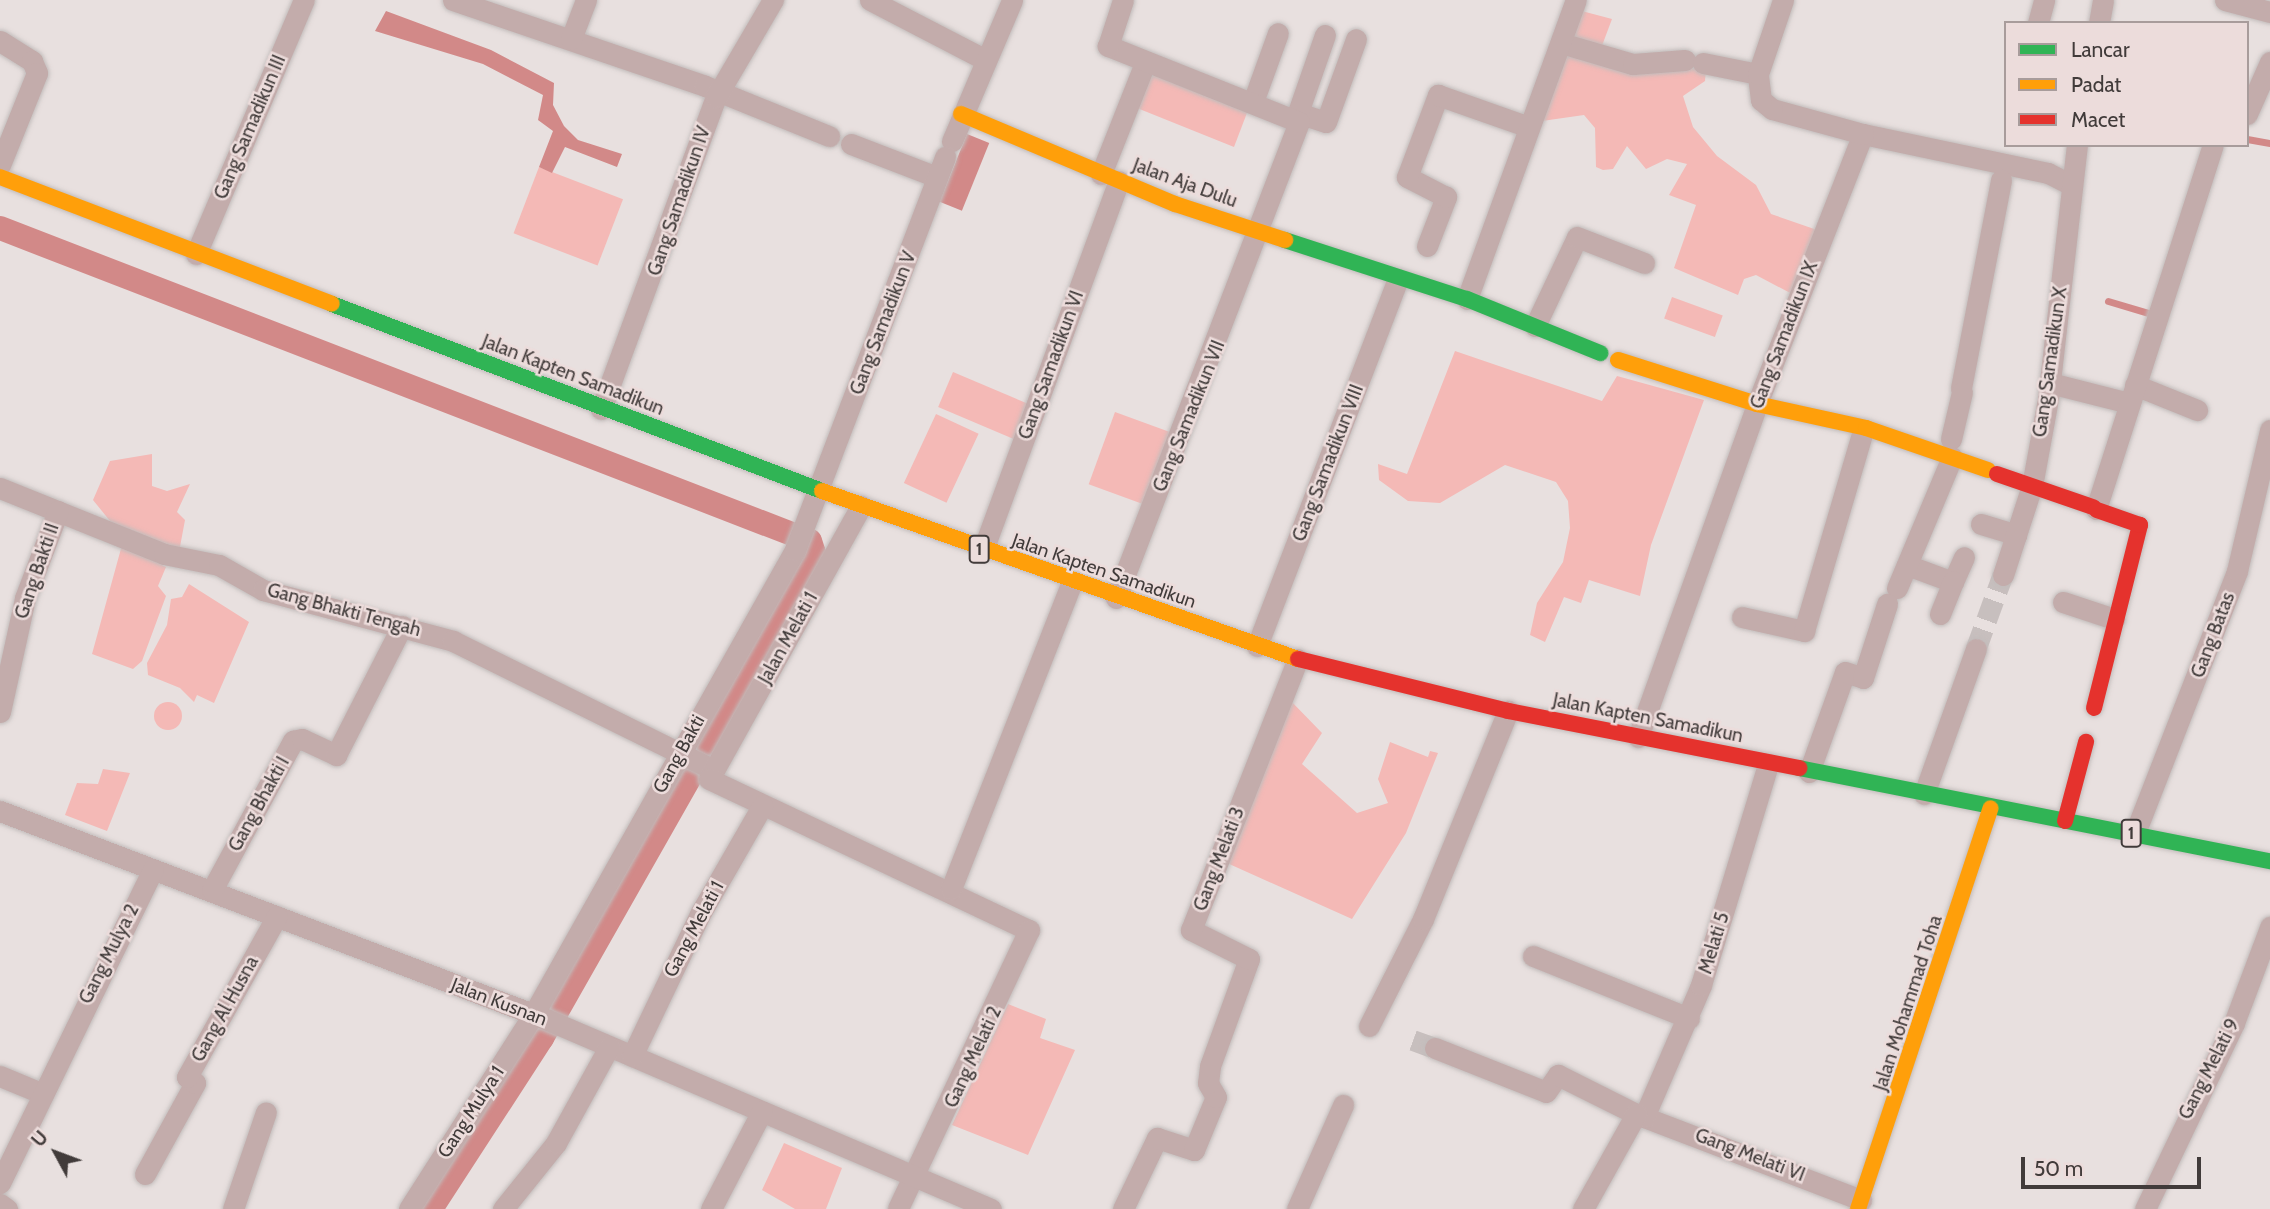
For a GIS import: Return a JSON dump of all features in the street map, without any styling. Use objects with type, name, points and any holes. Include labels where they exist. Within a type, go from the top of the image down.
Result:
[{"type":"main road","name":"Jalan Aja Dulu","points":[[961,114],[1110,177],[1262,233],[1398,279],[1467,299],[1600,353]]},
{"type":"main road","name":"Jalan Kapten Samadikun","points":[[0,177],[601,409],[861,506],[1256,646],[1508,711],[1991,808]]},
{"type":"main road","points":[[1618,360],[1757,404],[1949,451],[1993,472],[2140,525],[2114,619],[2094,708]]},
{"type":"main road","points":[[2065,821],[2086,742]]},
{"type":"main road","name":"1","points":[[1991,808],[2135,833],[2270,862]]},
{"type":"main road","name":"Jalan Mohammad Toha","points":[[1860,1205],[1991,808]]},
{"type":"street","name":"Gang Samadikun III","points":[[196,254],[304,0]]},
{"type":"street","points":[[453,0],[571,39],[829,136]]},
{"type":"street","points":[[571,39],[586,0]]},
{"type":"street","name":"Gang Samadikun IV","points":[[601,409],[719,93],[774,0]]},
{"type":"street","points":[[870,0],[984,59]]},
{"type":"street","name":"Gang Samadikun V","points":[[819,489],[961,114],[1012,0]]},
{"type":"street","points":[[1123,0],[1107,42],[1145,63],[1297,117],[1326,122],[1356,39]]},
{"type":"street","points":[[1467,299],[1576,0]]},
{"type":"street","points":[[1783,0],[1758,74],[1761,100],[1772,109],[1863,134],[2006,164],[2072,185]]},
{"type":"street","points":[[2039,21],[2044,0]]},
{"type":"street","points":[[2099,21],[2103,0]]},
{"type":"street","points":[[2225,0],[2270,12]]},
{"type":"street","points":[[1253,102],[1278,33]]},
{"type":"street","name":"Gang Samadikun VII","points":[[1116,598],[1262,233],[1325,35]]},
{"type":"street","points":[[0,41],[32,61],[37,73],[0,165]]},
{"type":"street","points":[[1561,43],[1633,64],[1694,62],[1758,74]]},
{"type":"street","name":"Gang Samadikun VI","points":[[984,550],[1110,177],[1145,63]]},
{"type":"street","points":[[2249,110],[2269,65]]},
{"type":"street","points":[[1427,246],[1446,197],[1407,177],[1438,95],[1529,127]]},
{"type":"street","name":"Gang Samadikun IX","points":[[1638,737],[1757,404],[1863,134]]},
{"type":"street","points":[[851,144],[937,177]]},
{"type":"street","name":"Gang Samadikun X","points":[[2003,575],[2032,486],[2050,383],[2077,147]]},
{"type":"street","points":[[2095,509],[2212,147]]},
{"type":"street","points":[[1809,772],[1846,673],[1863,678],[1949,451],[2006,164]]},
{"type":"street","points":[[1535,326],[1577,237],[1644,263]]},
{"type":"street","name":"Gang Samadikun VIII","points":[[1256,646],[1398,279]]},
{"type":"street","points":[[2050,383],[2132,394],[2197,410]]},
{"type":"street","name":"Gang Batas","points":[[2135,833],[2237,571],[2270,430]]},
{"type":"street","points":[[1742,617],[1804,631],[1863,431]]},
{"type":"street","name":"Gang Bhakti Tengah","points":[[0,488],[164,554],[219,565],[263,590],[402,626],[533,675],[711,768]]},
{"type":"street","name":"Gang Bakti","points":[[537,1016],[795,550],[819,489]]},
{"type":"street","name":"Jalan Melati 1","points":[[711,768],[861,506]]},
{"type":"street","name":"Gang Bakti II","points":[[0,712],[25,598],[58,511]]},
{"type":"street","points":[[1981,524],[2016,535]]},
{"type":"street","points":[[1940,614],[1964,557]]},
{"type":"street","points":[[1908,565],[1953,582]]},
{"type":"street","points":[[711,768],[712,783],[951,889],[1072,582]]},
{"type":"street","points":[[2063,602],[2114,619]]},
{"type":"street","name":"Gang Bhakti I","points":[[212,890],[293,741],[302,738],[336,755],[402,626]]},
{"type":"street","points":[[1924,794],[1976,649]]},
{"type":"street","name":"Gang Melati 3","points":[[1123,1209],[1157,1138],[1194,1150],[1216,1097],[1208,1083],[1210,1066],[1249,959],[1191,930],[1298,659]]},
{"type":"street","points":[[1369,1026],[1423,919],[1508,711]]},
{"type":"street","name":"Melati 5","points":[[1583,1209],[1640,1116],[1689,1018],[1768,764]]},
{"type":"street","name":"Gang Melati 1","points":[[632,1056],[694,925],[762,806]]},
{"type":"street","name":"Jalan Kusnan","points":[[0,811],[537,1016],[915,1179],[991,1209]]},
{"type":"street","name":"Gang Mulya 2","points":[[0,1183],[66,1039],[153,869]]},
{"type":"street","name":"Gang Melati 2","points":[[898,1209],[915,1179],[1029,934],[1023,923],[951,889]]},
{"type":"street","name":"Gang Al Husna","points":[[145,1174],[195,1083],[187,1077],[277,916]]},
{"type":"street","name":"Gang Melati 9","points":[[2145,1209],[2234,1023],[2270,927]]},
{"type":"street","points":[[1534,956],[1689,1018]]},
{"type":"street","name":"Gang Mulya 1","points":[[410,1209],[537,1016]]},
{"type":"street","points":[[503,1209],[556,1143],[609,1047]]},
{"type":"street","name":"Gang Melati VI","points":[[1435,1048],[1546,1092],[1558,1075],[1640,1116],[1860,1205]]},
{"type":"street","points":[[0,1076],[41,1093]]},
{"type":"street","points":[[1297,1209],[1343,1105]]},
{"type":"street","points":[[233,1209],[265,1111]]},
{"type":"street","points":[[711,1209],[762,1111]]},
{"type":"street","points":[[0,1204],[8,1209]]},
{"type":"shaded area","points":[[1578,10],[1612,19],[1600,51],[1571,42]]},
{"type":"shaded area","points":[[386,11],[491,50],[554,83],[553,105],[564,126],[578,140],[622,154],[617,167],[565,147],[552,173],[539,167],[553,131],[538,120],[543,95],[483,64],[375,31]]},
{"type":"shaded area","points":[[1562,52],[1706,70],[1705,81],[1683,96],[1693,127],[1717,156],[1756,185],[1771,214],[1820,231],[1794,295],[1756,275],[1744,279],[1738,295],[1674,268],[1696,205],[1669,195],[1687,164],[1667,159],[1646,169],[1627,146],[1613,169],[1603,170],[1596,167],[1595,128],[1584,115],[1542,121]]},
{"type":"shaded area","points":[[1150,72],[1250,105],[1234,147],[1132,106]]},
{"type":"shaded area","points":[[967,134],[989,143],[962,211],[940,202]]},
{"type":"shaded area","points":[[539,167],[623,199],[598,266],[514,233]]},
{"type":"shaded area","points":[[1672,297],[1723,315],[1715,337],[1664,319]]},
{"type":"shaded area","points":[[1455,351],[1602,401],[1617,376],[1704,400],[1651,545],[1640,596],[1589,580],[1581,603],[1564,597],[1545,642],[1530,635],[1537,603],[1563,562],[1570,528],[1568,501],[1556,482],[1505,465],[1440,503],[1408,501],[1379,480],[1378,464],[1407,474]]},
{"type":"shaded area","points":[[953,372],[1028,404],[1014,439],[938,407]]},
{"type":"shaded area","points":[[1115,412],[1170,432],[1144,505],[1089,484]]},
{"type":"shaded area","points":[[936,414],[979,434],[946,503],[904,483]]},
{"type":"shaded area","points":[[152,454],[152,486],[167,491],[190,484],[177,512],[185,520],[179,552],[110,521],[93,500],[110,461]]},
{"type":"shaded area","points":[[122,545],[166,567],[158,586],[166,596],[142,661],[133,669],[92,654]]},
{"type":"shaded area","points":[[189,584],[249,622],[214,703],[197,695],[194,702],[180,688],[148,675],[147,663],[167,625],[171,599],[182,597]]},
{"type":"shaded area","points":[[1289,699],[1322,733],[1302,764],[1357,813],[1388,803],[1378,779],[1390,742],[1428,757],[1430,751],[1438,753],[1406,833],[1352,919],[1227,863]]},
{"type":"shaded area","points":[[168,702],[178,706],[182,716],[178,726],[168,730],[158,726],[154,716],[158,706]]},
{"type":"shaded area","points":[[103,769],[130,773],[107,831],[65,815],[77,783],[98,784]]},
{"type":"shaded area","points":[[1008,1004],[1046,1019],[1040,1038],[1075,1050],[1028,1155],[952,1125]]},
{"type":"shaded area","points":[[784,1143],[842,1168],[826,1209],[795,1209],[762,1190]]},
{"type":"waterway","points":[[2249,139],[2270,143]]},
{"type":"waterway","points":[[0,228],[810,541],[814,553],[806,573],[542,1038],[431,1209]]},
{"type":"waterway","points":[[2108,301],[2152,314]]},
{"type":"tunnel","points":[[1976,649],[2003,575]]},
{"type":"tunnel","points":[[1413,1040],[1435,1048]]},
{"type":"traffic: fast","points":[[1285,240],[1467,299],[1600,353]]},
{"type":"traffic: fast","points":[[332,304],[822,491]]},
{"type":"traffic: fast","points":[[1799,768],[2270,861]]},
{"type":"traffic: slow","points":[[961,114],[1175,204],[1285,240]]},
{"type":"traffic: slow","points":[[0,177],[332,304]]},
{"type":"traffic: slow","points":[[1618,360],[1757,404],[1866,428],[1988,470]]},
{"type":"traffic: slow","points":[[822,491],[1298,659]]},
{"type":"traffic: slow","points":[[1858,1209],[1991,808]]},
{"type":"traffic: jam","points":[[1997,474],[2093,507]]},
{"type":"traffic: jam","points":[[2094,708],[2140,525],[2097,510]]},
{"type":"traffic: jam","points":[[1298,659],[1508,711],[1799,768]]},
{"type":"traffic: jam","points":[[2065,821],[2086,742]]}]
